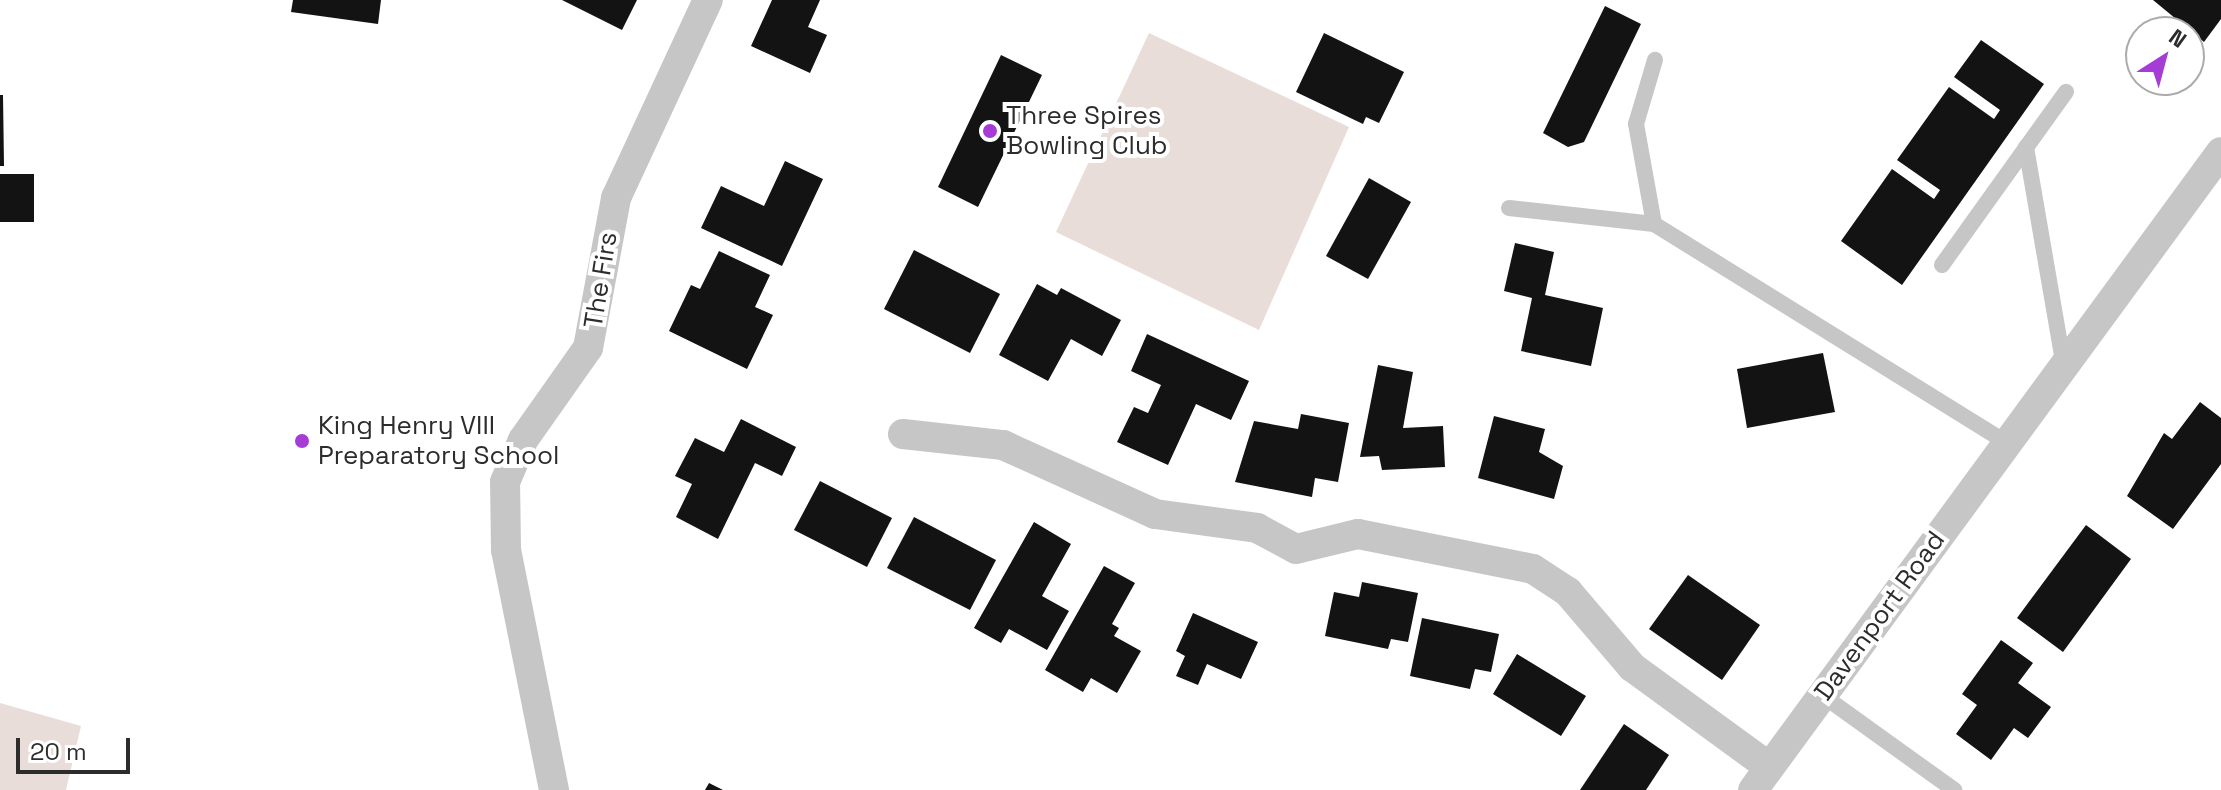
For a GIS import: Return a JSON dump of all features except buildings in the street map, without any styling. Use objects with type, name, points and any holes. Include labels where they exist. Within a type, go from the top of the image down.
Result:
[{"type":"street","name":"The Firs","points":[[554,790],[506,550],[505,482],[523,440],[588,348],[616,198],[708,0]]},
{"type":"street","name":"Davenport Road","points":[[1761,778],[2221,152]]},
{"type":"street","points":[[903,434],[1003,445],[1155,514],[1257,528],[1296,549],[1358,534],[1533,569],[1568,592],[1632,667],[1761,778]]},
{"type":"lane","points":[[1654,224],[1636,124],[1655,60]]},
{"type":"lane","points":[[1942,265],[2066,92]]},
{"type":"lane","points":[[2026,147],[2064,366]]},
{"type":"lane","points":[[1509,208],[1654,224],[2007,443]]},
{"type":"lane","points":[[1822,695],[1954,790]]},
{"type":"shaded area","points":[[1149,33],[1349,127],[1259,330],[1056,232]]},
{"type":"shaded area","points":[[0,703],[81,726],[66,790],[0,790]]},
{"type":"place","name":"Three Spires Bowling Club","points":[[990,131]]},
{"type":"place","name":"King Henry VIII Preparatory School","points":[[302,441]]}]
